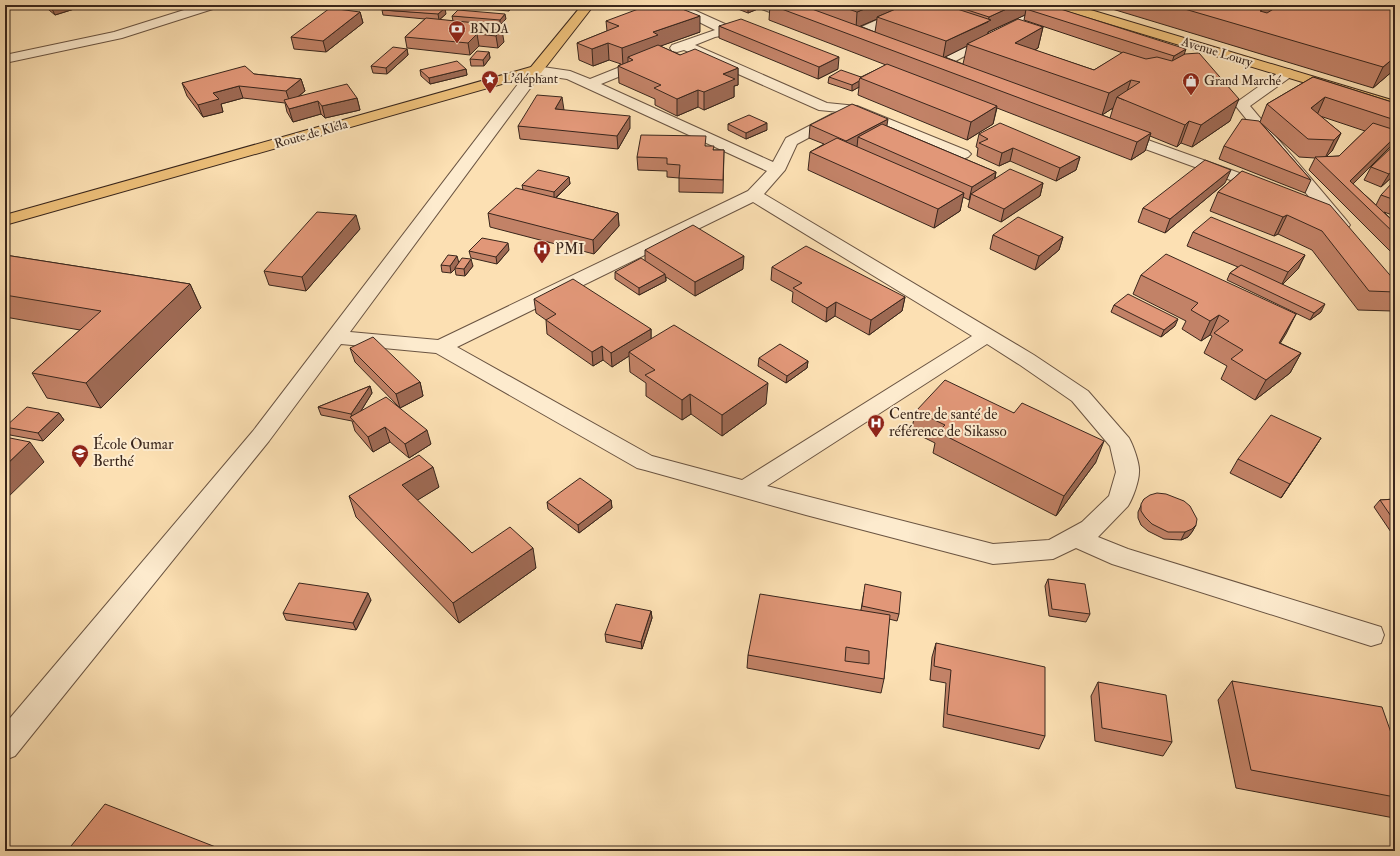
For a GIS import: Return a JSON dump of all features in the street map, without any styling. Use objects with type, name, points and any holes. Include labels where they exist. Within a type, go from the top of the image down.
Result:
[{"type":"main road","points":[[536,70],[588,5]]},
{"type":"main road","name":"Avenue Loury","points":[[1061,5],[1395,106]]},
{"type":"main road","name":"Route de Kléla","points":[[5,220],[536,70]]},
{"type":"street","points":[[5,59],[117,35],[212,5]]},
{"type":"street","points":[[763,5],[814,24]]},
{"type":"street","points":[[851,37],[920,5]]},
{"type":"street","points":[[934,67],[1049,5]]},
{"type":"street","points":[[589,84],[712,34],[722,32],[721,27],[685,10]]},
{"type":"street","points":[[836,32],[871,44]]},
{"type":"street","points":[[684,46],[824,107],[852,109],[963,154]]},
{"type":"street","points":[[920,62],[949,72]]},
{"type":"street","points":[[5,746],[261,436],[536,70],[570,75],[777,170]]},
{"type":"street","points":[[1287,73],[1242,105],[1349,235]]},
{"type":"street","points":[[441,347],[754,195],[777,170],[791,141],[852,109]]},
{"type":"street","points":[[1106,130],[1277,192]]},
{"type":"street","points":[[335,337],[441,347],[645,462],[993,554],[1053,549],[1091,529],[1120,500],[1128,472],[1122,444],[1080,396],[1027,360],[754,195]]},
{"type":"street","points":[[1307,203],[1329,211]]},
{"type":"street","points":[[745,489],[986,336]]},
{"type":"street","points":[[1074,537],[1121,557],[1372,635]]},
{"type":"building","points":[[387,5],[445,8],[438,14],[382,10]]},
{"type":"building","points":[[649,5],[672,5],[700,16],[653,32],[658,35],[622,48],[608,43],[592,49],[577,43],[619,26],[606,21]]},
{"type":"building","points":[[771,5],[801,5],[1151,133],[1137,142]]},
{"type":"building","points":[[837,5],[874,5],[857,12]]},
{"type":"building","points":[[905,5],[945,5],[991,20],[946,41],[877,17]]},
{"type":"building","points":[[952,5],[1015,5],[989,17]]},
{"type":"building","points":[[1034,5],[1048,5],[1186,49],[1174,56],[1026,9]]},
{"type":"building","points":[[1171,5],[1270,5],[1260,11],[1267,13],[1280,5],[1395,5],[1395,57],[1383,67]]},
{"type":"building","points":[[330,8],[360,12],[323,41],[291,37]]},
{"type":"building","points":[[458,10],[505,14],[500,20],[452,16]]},
{"type":"building","points":[[426,18],[486,24],[482,28],[502,30],[496,36],[477,34],[468,43],[405,37]]},
{"type":"building","points":[[741,19],[839,57],[819,67],[719,26]]},
{"type":"building","points":[[1018,19],[1043,27],[1015,43],[1094,70],[1123,52],[1146,59],[1157,57],[1172,61],[1185,54],[1199,53],[1239,99],[1201,125],[1189,121],[1185,125],[1117,97],[1140,82],[1131,80],[1109,93],[967,44]]},
{"type":"building","points":[[658,45],[680,55],[695,49],[738,68],[723,74],[735,79],[704,92],[698,90],[677,99],[654,88],[661,85],[618,66],[633,60],[628,57]]},
{"type":"building","points":[[393,47],[407,49],[386,68],[371,66]]},
{"type":"building","points":[[477,51],[489,52],[483,60],[470,59]]},
{"type":"building","points":[[457,61],[466,69],[429,78],[420,70]]},
{"type":"building","points":[[887,64],[997,106],[971,122],[860,78]]},
{"type":"building","points":[[245,66],[254,74],[301,79],[286,91],[239,86],[213,93],[219,99],[198,105],[182,83]]},
{"type":"building","points":[[841,70],[861,77],[859,81],[852,85],[829,77]]},
{"type":"building","points":[[1313,77],[1395,103],[1395,120],[1325,97],[1311,108],[1341,133],[1334,140],[1308,139],[1267,104]]},
{"type":"building","points":[[347,84],[357,98],[322,106],[318,101],[289,109],[284,100]]},
{"type":"building","points":[[537,95],[562,97],[555,109],[630,116],[617,136],[518,126]]},
{"type":"building","points":[[852,104],[888,119],[846,141],[810,125]]},
{"type":"building","points":[[749,115],[767,123],[746,133],[728,124]]},
{"type":"building","points":[[1242,119],[1259,121],[1311,180],[1224,146]]},
{"type":"building","points":[[1000,123],[1080,157],[1060,168],[1013,148],[1002,153],[979,143],[988,139],[979,134]]},
{"type":"building","points":[[1373,123],[1395,130],[1395,137],[1350,181],[1395,223],[1395,234],[1315,157],[1339,156]]},
{"type":"building","points":[[882,124],[996,172],[972,187],[858,137]]},
{"type":"building","points":[[641,135],[706,136],[705,146],[714,146],[713,150],[724,150],[723,180],[679,178],[680,165],[667,164],[667,158],[637,157]]},
{"type":"building","points":[[837,138],[964,193],[938,209],[810,152]]},
{"type":"building","points":[[1395,144],[1395,168],[1389,174],[1371,167]]},
{"type":"building","points":[[1205,160],[1231,170],[1170,219],[1143,208]]},
{"type":"building","points":[[1010,169],[1043,183],[1004,209],[971,194]]},
{"type":"building","points":[[538,170],[569,177],[554,192],[522,185]]},
{"type":"building","points":[[1242,171],[1330,205],[1395,281],[1395,292],[1369,291],[1322,231],[1287,215],[1283,217],[1218,192]]},
{"type":"building","points":[[1392,183],[1395,184],[1395,200],[1381,195]]},
{"type":"building","points":[[516,188],[618,213],[593,240],[488,213]]},
{"type":"building","points":[[317,212],[356,215],[302,277],[264,271]]},
{"type":"building","points":[[1018,217],[1063,237],[1039,256],[993,235]]},
{"type":"building","points":[[1211,217],[1305,255],[1288,272],[1193,232]]},
{"type":"building","points":[[693,225],[744,256],[695,282],[645,250]]},
{"type":"building","points":[[482,238],[508,243],[496,257],[469,251]]},
{"type":"building","points":[[806,246],[905,297],[871,320],[836,302],[827,308],[793,288],[802,283],[772,267]]},
{"type":"building","points":[[1166,254],[1296,314],[1279,343],[1301,353],[1266,380],[1231,359],[1243,350],[1214,333],[1229,321],[1219,315],[1210,321],[1191,310],[1198,303],[1141,275]]},
{"type":"building","points":[[5,255],[190,284],[86,383],[32,373],[101,311],[5,295]]},
{"type":"building","points":[[448,255],[457,256],[450,266],[441,265]]},
{"type":"building","points":[[462,258],[471,259],[464,269],[455,268]]},
{"type":"building","points":[[641,258],[665,274],[639,288],[615,272]]},
{"type":"building","points":[[1241,265],[1325,304],[1314,313],[1230,273]]},
{"type":"building","points":[[573,279],[651,329],[611,353],[602,346],[592,352],[546,320],[556,314],[534,299]]},
{"type":"building","points":[[1128,294],[1178,319],[1164,330],[1114,305]]},
{"type":"building","points":[[674,325],[768,383],[722,415],[690,394],[682,400],[645,375],[655,370],[629,352]]},
{"type":"building","points":[[373,337],[420,382],[396,394],[350,348]]},
{"type":"building","points":[[780,344],[808,361],[787,376],[759,358]]},
{"type":"building","points":[[945,380],[1014,413],[1022,403],[1104,441],[1064,496],[938,432],[945,425],[916,411]]},
{"type":"building","points":[[370,386],[351,414],[318,407]]},
{"type":"building","points":[[386,397],[427,430],[405,444],[385,427],[368,437],[350,417]]},
{"type":"building","points":[[27,407],[59,413],[38,433],[5,427]]},
{"type":"building","points":[[1271,415],[1321,438],[1290,484],[1238,459]]},
{"type":"building","points":[[5,437],[30,442],[5,466]]},
{"type":"building","points":[[419,455],[433,467],[402,485],[472,553],[510,527],[533,548],[453,603],[349,496]]},
{"type":"building","points":[[580,478],[611,500],[578,525],[547,502]]},
{"type":"building","points":[[1157,493],[1166,494],[1184,501],[1190,506],[1197,519],[1196,525],[1192,529],[1185,532],[1168,532],[1152,524],[1141,511],[1141,504],[1144,499]]},
{"type":"building","points":[[1395,499],[1395,522],[1380,500]]},
{"type":"building","points":[[1048,579],[1085,584],[1090,614],[1052,609]]},
{"type":"building","points":[[299,583],[368,593],[353,623],[283,613]]},
{"type":"building","points":[[865,584],[901,592],[899,614],[862,606]]},
{"type":"building","points":[[760,594],[890,615],[884,679],[748,655]],"holes":[[[846,647],[869,651],[869,664],[845,661]]]},
{"type":"building","points":[[616,604],[651,611],[641,642],[605,634]]},
{"type":"building","points":[[936,643],[1045,667],[1045,736],[947,714],[951,670],[934,666]]},
{"type":"building","points":[[1232,681],[1382,707],[1395,744],[1395,797],[1251,770]]},
{"type":"building","points":[[1098,682],[1166,695],[1172,742],[1102,728]]},
{"type":"building","points":[[105,804],[226,851],[67,851]]},
{"type":"place","name":"BNDA","points":[[457,44]]},
{"type":"place","name":"L'éléphant","points":[[490,94]]},
{"type":"place","name":"Grand Marché","points":[[1191,96]]},
{"type":"place","name":"PMI","points":[[542,264]]},
{"type":"place","name":"Centre de santé de référence de Sikasso","points":[[876,438]]},
{"type":"place","name":"École Oumar Berthé","points":[[80,468]]}]
